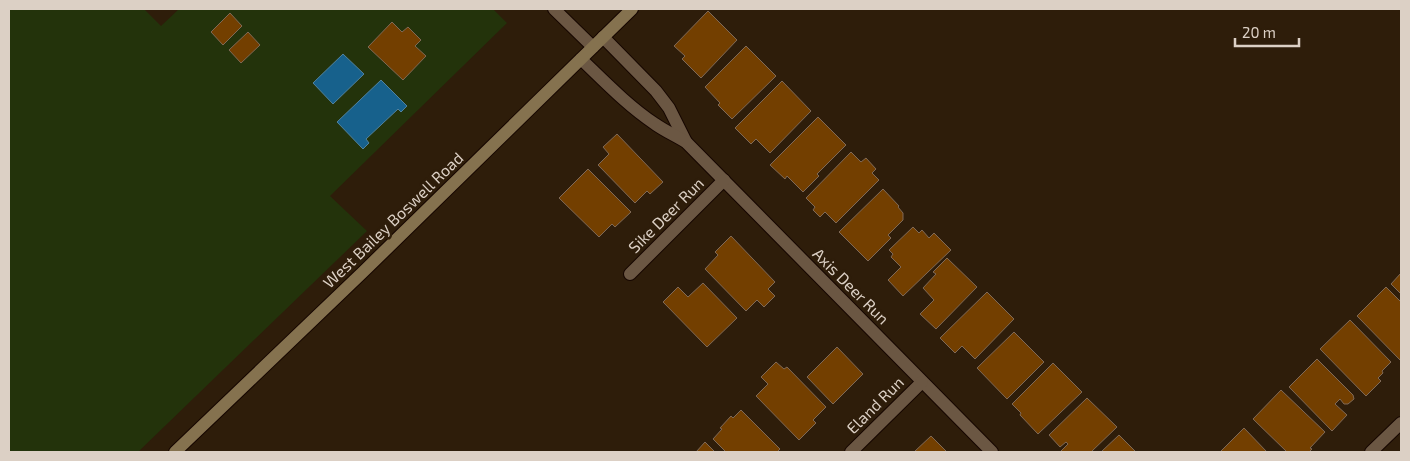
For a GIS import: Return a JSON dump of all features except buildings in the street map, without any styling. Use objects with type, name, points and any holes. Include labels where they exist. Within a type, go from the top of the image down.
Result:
[{"type":"main road","name":"West Bailey Boswell Road","points":[[174,452],[363,272],[632,9]]},
{"type":"street","points":[[554,9],[593,47]]},
{"type":"street","name":"Axis Deer Run","points":[[603,37],[656,91],[669,108],[686,142]]},
{"type":"street","name":"Axis Deer Run","points":[[581,59],[639,113],[657,126],[686,142],[992,452]]},
{"type":"street","name":"Sike Deer Run","points":[[630,274],[724,180]]},
{"type":"street","name":"Eland Run","points":[[851,452],[922,382]]},
{"type":"street","points":[[1371,452],[1401,423]]},
{"type":"green space","points":[[9,9],[144,9],[161,26],[179,9],[493,9],[507,23],[330,196],[367,231],[138,452],[9,452]]},
{"type":"water","points":[[343,54],[364,74],[333,104],[313,83]]},
{"type":"water","points":[[381,80],[407,106],[401,112],[398,109],[366,139],[369,143],[363,149],[337,122]]}]
